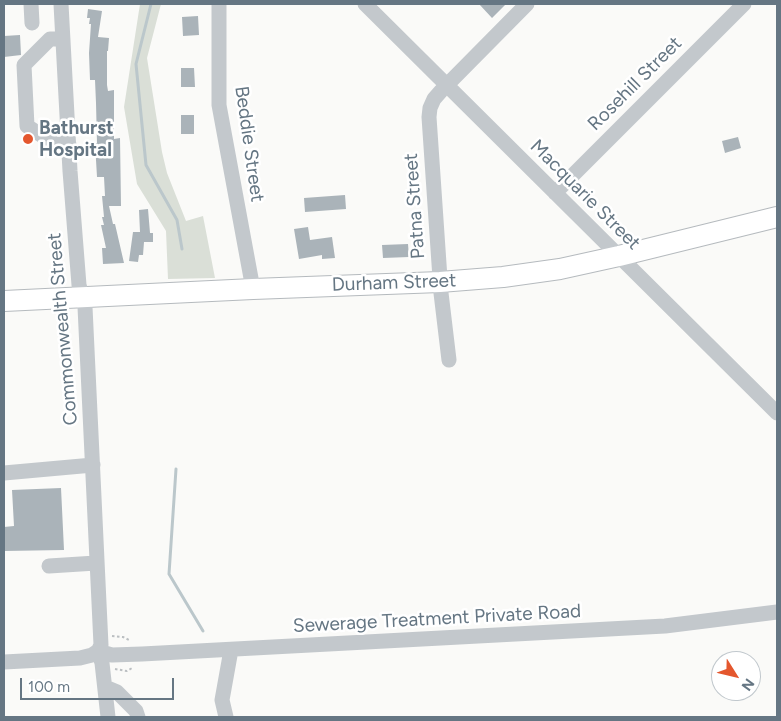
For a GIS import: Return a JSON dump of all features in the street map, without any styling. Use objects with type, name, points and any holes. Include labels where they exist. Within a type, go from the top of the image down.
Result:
[{"type":"main road","name":"Durham Street","points":[[4,301],[440,282],[504,277],[560,269],[619,256],[777,216]]},
{"type":"street","points":[[31,4],[32,24]]},
{"type":"street","name":"Commonwealth Street","points":[[61,4],[79,285],[85,307],[99,644],[108,717]]},
{"type":"street","name":"Beddie Street","points":[[219,4],[219,104],[253,289]]},
{"type":"street","name":"Macquarie Street","points":[[365,4],[777,413]]},
{"type":"street","name":"Patna Street","points":[[449,360],[440,282],[429,117],[433,101],[446,85],[527,4]]},
{"type":"street","name":"Rosehill Street","points":[[555,193],[744,4]]},
{"type":"street","points":[[63,39],[50,39],[24,65],[27,126],[55,144],[69,144]]},
{"type":"street","points":[[4,473],[93,465]]},
{"type":"street","points":[[49,566],[96,563]]},
{"type":"street","name":"Sewerage Treatment Private Road","points":[[99,644],[112,655],[231,650],[665,626],[777,612]]},
{"type":"street","points":[[4,662],[80,658],[92,655],[99,644]]},
{"type":"street","points":[[226,717],[222,700],[231,650]]},
{"type":"street","points":[[105,687],[118,692],[136,711],[138,717]]},
{"type":"path","points":[[99,644],[123,636],[131,641],[142,654]]},
{"type":"shaded area","points":[[140,4],[161,4],[147,58],[162,152],[167,173],[186,221],[203,216],[215,278],[168,279],[166,231],[137,184],[124,107]]},
{"type":"building","points":[[479,4],[506,4],[492,18]]},
{"type":"building","points":[[88,9],[102,11],[98,37],[109,38],[107,85],[108,91],[114,90],[114,139],[120,138],[121,206],[109,206],[124,263],[103,264],[102,248],[106,248],[101,225],[104,225],[102,196],[105,196],[104,177],[97,177],[95,80],[90,80],[91,24],[89,24],[90,18],[87,18]]},
{"type":"building","points":[[198,16],[199,35],[183,36],[182,17]]},
{"type":"building","points":[[20,35],[21,55],[4,57],[4,36]]},
{"type":"building","points":[[181,68],[194,68],[195,87],[181,87]]},
{"type":"building","points":[[181,115],[194,115],[194,134],[181,134]]},
{"type":"building","points":[[738,137],[741,148],[725,153],[722,141]]},
{"type":"building","points":[[345,195],[346,209],[305,212],[304,198]]},
{"type":"building","points":[[148,209],[150,233],[153,233],[153,242],[144,242],[143,255],[139,255],[138,262],[129,261],[133,232],[140,232],[139,210]]},
{"type":"building","points":[[308,227],[310,240],[332,237],[335,258],[322,259],[322,255],[299,259],[294,229]]},
{"type":"building","points":[[408,244],[409,257],[383,258],[382,245]]},
{"type":"building","points":[[61,488],[64,550],[4,551],[4,527],[14,526],[12,490]]},
{"type":"waterway","points":[[151,4],[136,64],[146,165],[177,220],[182,249]]},
{"type":"waterway","points":[[176,469],[169,574],[203,631]]},
{"type":"place","name":"Bathurst Hospital","points":[[28,139]]}]
